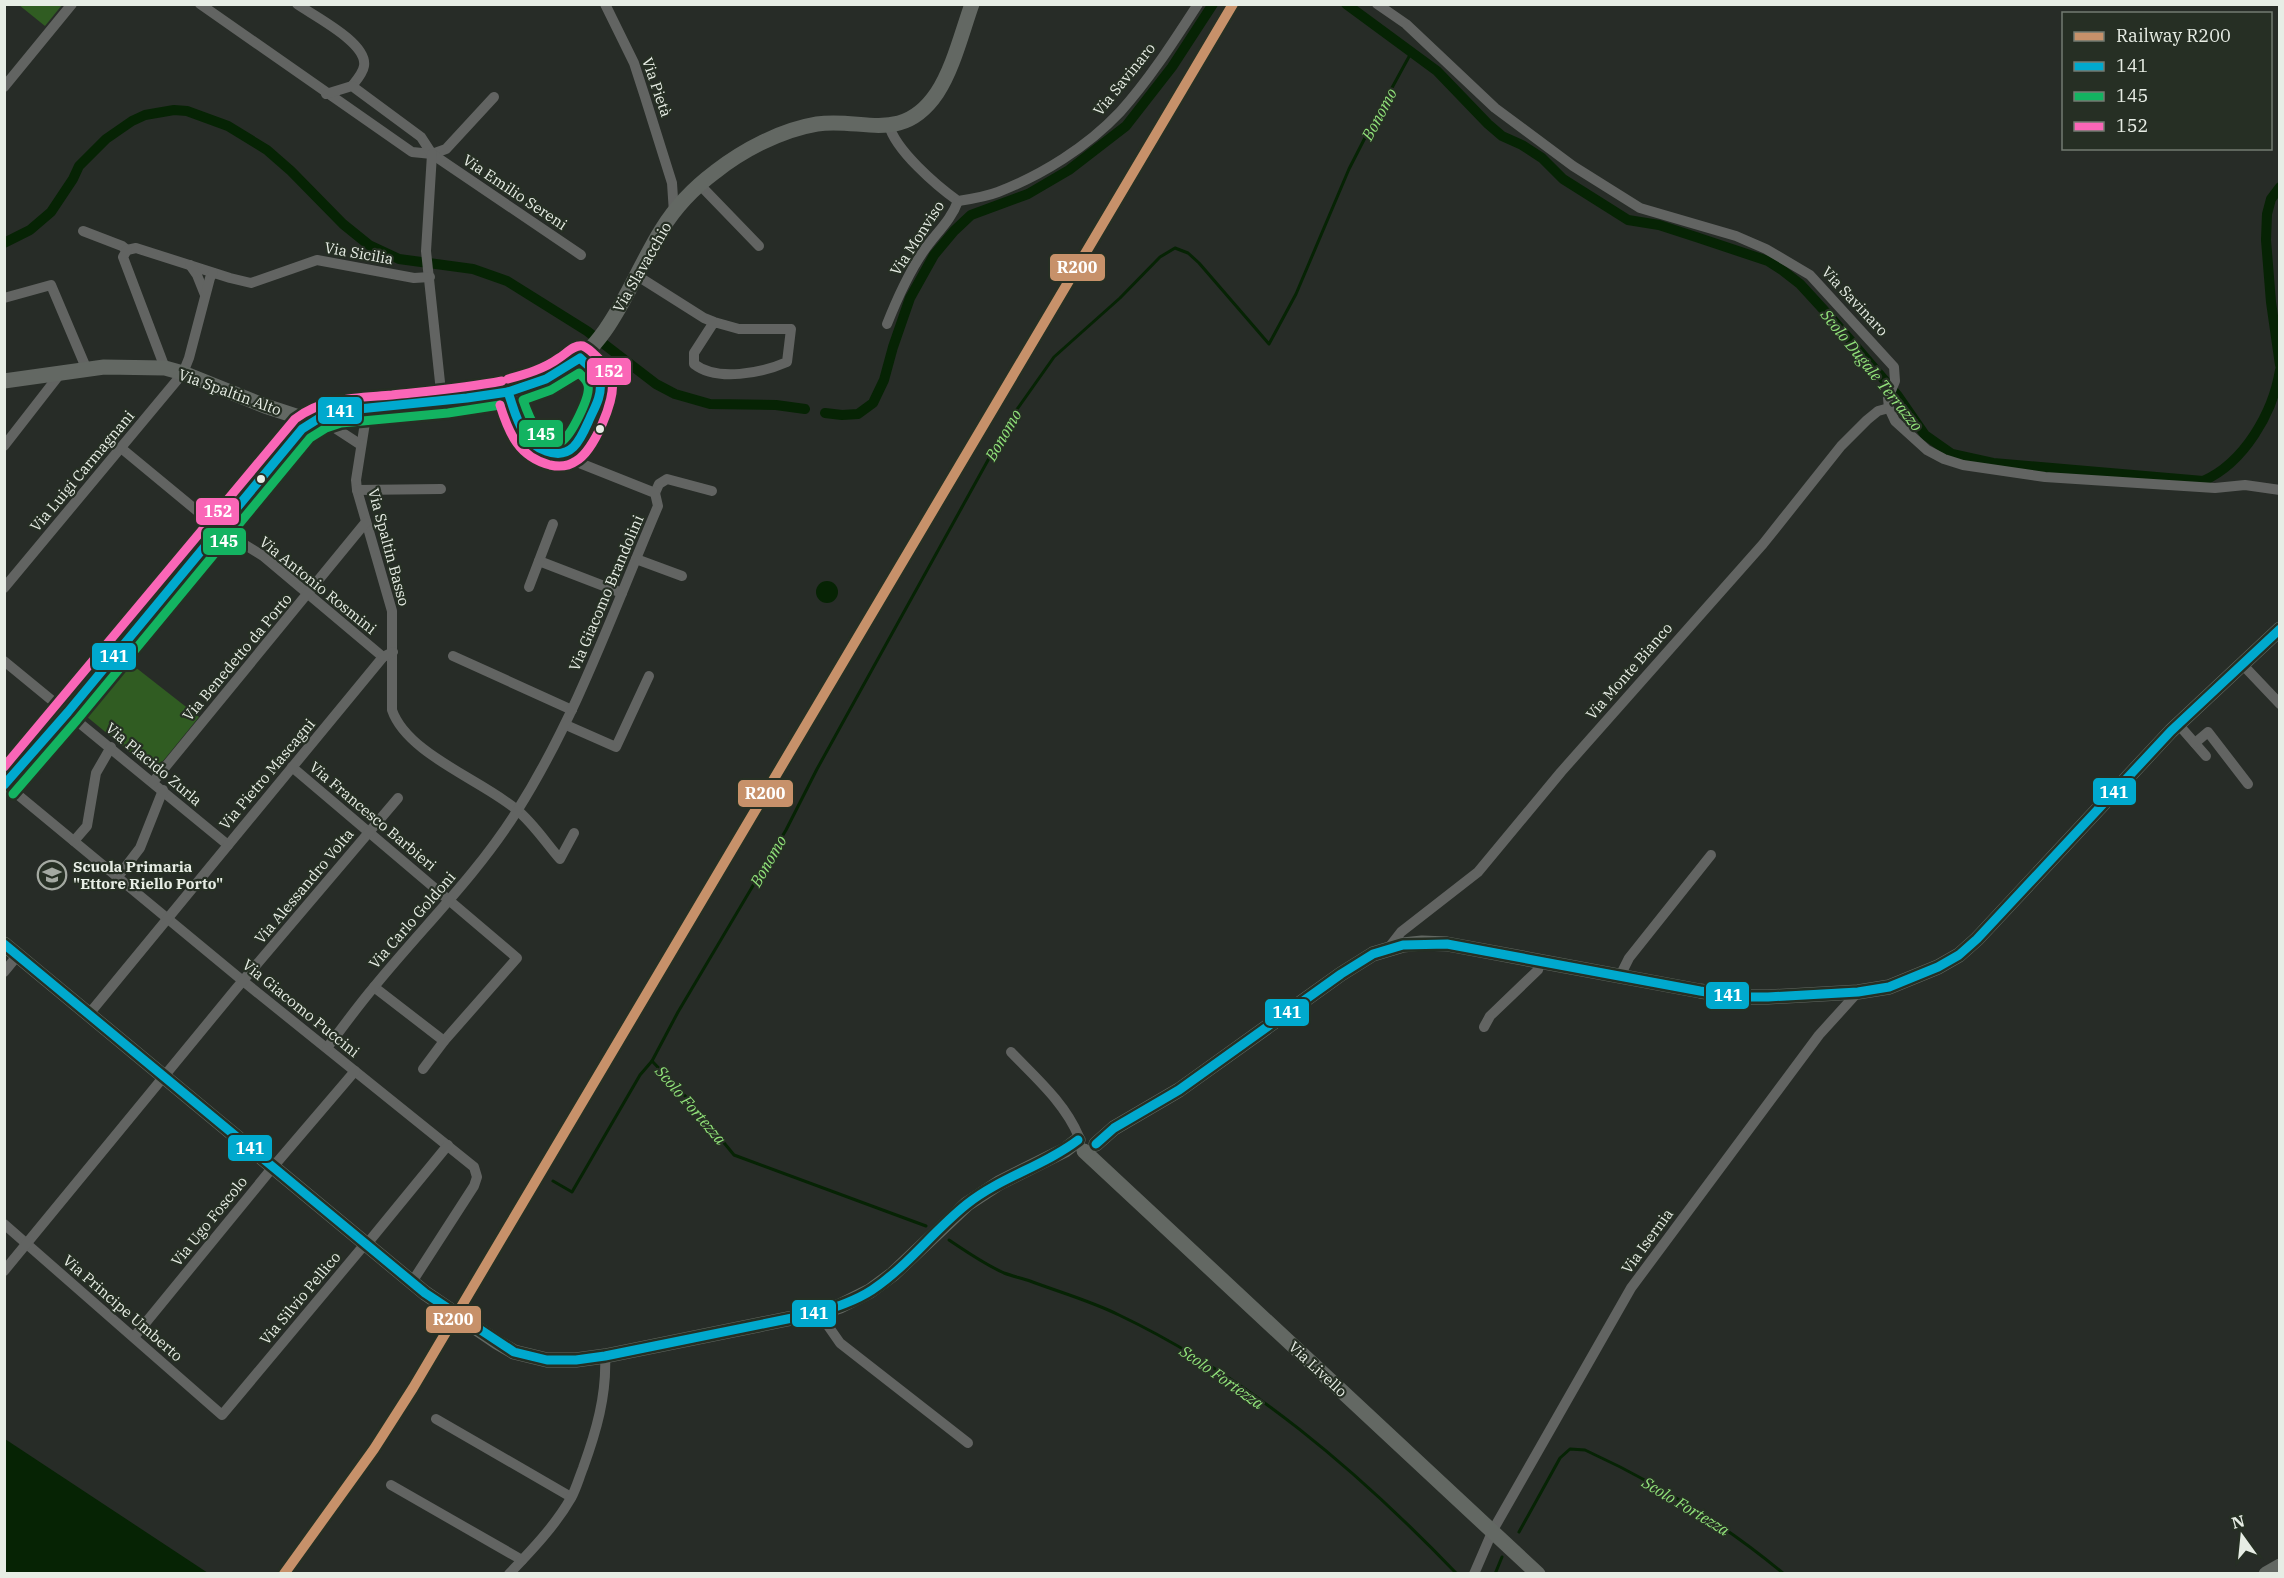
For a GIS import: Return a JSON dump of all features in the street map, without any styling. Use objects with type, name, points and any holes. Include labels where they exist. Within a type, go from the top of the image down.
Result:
[{"type":"main road","name":"Via Slavacchio","points":[[317,418],[508,391],[549,379],[585,353],[605,330],[627,295],[663,227],[698,187],[715,172],[770,139],[796,129],[820,124],[873,127],[889,125],[905,120],[921,110],[937,94],[947,74],[972,4]]},
{"type":"main road","name":"Via Spaltin Alto","points":[[4,381],[104,367],[165,368],[265,406],[317,418]]},
{"type":"main road","points":[[5,785],[68,712],[297,433],[317,418]]},
{"type":"main road","points":[[4,944],[412,1282],[463,1320],[514,1352],[535,1358],[559,1360],[605,1356],[817,1313],[857,1299],[893,1274],[967,1204],[999,1183],[1114,1128],[1179,1090],[1341,974],[1373,954],[1386,950],[1422,943],[1447,944],[1738,997],[1858,992],[1904,982],[1959,955],[1983,933],[2178,724],[2280,629]]},
{"type":"main road","name":"Via Livello","points":[[1085,1140],[1098,1165],[1538,1574]]},
{"type":"main road","points":[[2266,1574],[2280,1566]]},
{"type":"street","points":[[4,87],[72,4]]},
{"type":"street","name":"Via Emilio Sereni","points":[[201,4],[326,94],[412,152],[432,154]]},
{"type":"street","points":[[297,4],[351,41],[363,54],[364,67],[352,86],[326,94]]},
{"type":"street","name":"Via Pietà","points":[[605,4],[634,63],[672,183],[674,213]]},
{"type":"street","name":"Via Savinaro","points":[[958,201],[995,193],[1041,173],[1103,129],[1120,112],[1146,79],[1198,4]]},
{"type":"street","name":"Via Savinaro","points":[[1377,4],[1406,24],[1495,108],[1573,166],[1640,208],[1736,236],[1766,249],[1810,274],[1890,361],[1896,373],[1889,408]]},
{"type":"street","name":"Via Emilio Sereni","points":[[352,86],[421,137],[432,154],[581,255]]},
{"type":"street","points":[[442,401],[426,251],[432,154],[446,149],[494,97]]},
{"type":"street","points":[[889,125],[891,134],[905,152],[937,187],[958,201]]},
{"type":"street","points":[[672,183],[698,187],[759,246]]},
{"type":"street","name":"Via Monviso","points":[[887,324],[910,273],[954,212],[958,201]]},
{"type":"street","name":"Via Sicilia","points":[[83,231],[122,246],[126,250],[136,248],[252,283],[310,261],[322,260],[414,278],[429,274]]},
{"type":"street","points":[[126,250],[123,257],[165,368]]},
{"type":"street","points":[[190,265],[205,295]]},
{"type":"street","points":[[183,373],[213,273]]},
{"type":"street","points":[[636,276],[714,322],[739,329],[791,329],[787,362],[761,370],[735,373],[703,371],[694,364],[694,353],[714,322]]},
{"type":"street","points":[[4,298],[51,285],[87,370]]},
{"type":"street","points":[[508,391],[515,414],[528,441],[556,455],[567,453],[581,440],[600,392],[598,377],[585,353]]},
{"type":"street","name":"Via Luigi Carmagnani","points":[[4,588],[183,373]]},
{"type":"street","points":[[4,446],[60,374]]},
{"type":"street","points":[[1889,408],[1896,421],[1927,450],[1963,465],[2045,477],[2215,488],[2245,485],[2280,489]]},
{"type":"street","name":"Via Monte Bianco","points":[[1386,950],[1401,932],[1478,872],[1561,772],[1763,544],[1841,446],[1878,411],[1889,408]]},
{"type":"street","name":"Via Spaltin Basso","points":[[367,410],[357,490],[392,611],[388,655],[392,710],[396,722],[423,748],[518,810],[560,859],[574,833]]},
{"type":"street","points":[[317,418],[361,444]]},
{"type":"street","name":"Via Antonio Rosmini","points":[[120,448],[219,529],[263,556],[308,595],[388,655]]},
{"type":"street","points":[[567,453],[577,462],[655,494],[659,484],[667,479],[712,491]]},
{"type":"street","points":[[357,490],[441,489]]},
{"type":"street","name":"Via Giacomo Brandolini","points":[[518,810],[566,725],[658,506],[655,494]]},
{"type":"street","name":"Via Benedetto da Porto","points":[[153,782],[366,522]]},
{"type":"street","points":[[529,587],[554,524]]},
{"type":"street","points":[[636,559],[682,576]]},
{"type":"street","points":[[539,561],[622,593]]},
{"type":"street","name":"Via Pietro Mascagni","points":[[89,1014],[292,767],[388,655]]},
{"type":"street","points":[[453,656],[572,710]]},
{"type":"street","name":"Via Placido Zurla","points":[[4,661],[228,845]]},
{"type":"street","points":[[2242,664],[2280,704]]},
{"type":"street","points":[[566,725],[616,747],[649,676]]},
{"type":"street","points":[[2178,724],[2206,756]]},
{"type":"street","points":[[2194,743],[2208,732],[2248,784]]},
{"type":"street","points":[[74,841],[87,826],[96,773],[111,747]]},
{"type":"street","name":"Via Francesco Barbieri","points":[[292,767],[517,958],[444,1041]]},
{"type":"street","name":"Via Giacomo Puccini","points":[[5,785],[474,1167],[477,1182],[412,1282]]},
{"type":"street","points":[[117,878],[140,848],[163,790]]},
{"type":"street","name":"Via Alessandro Volta","points":[[4,1270],[398,798]]},
{"type":"street","name":"Via Carlo Goldoni","points":[[327,1048],[374,987],[486,858],[518,810]]},
{"type":"street","points":[[1620,976],[1629,958],[1711,855]]},
{"type":"street","points":[[4,972],[18,955]]},
{"type":"street","points":[[1484,1027],[1490,1016],[1538,970],[1540,962]]},
{"type":"street","points":[[374,987],[444,1041],[423,1069]]},
{"type":"street","name":"Via Isernia","points":[[1474,1574],[1493,1530],[1631,1288],[1819,1035],[1858,992]]},
{"type":"street","points":[[1011,1052],[1052,1094],[1085,1140]]},
{"type":"street","name":"Via Ugo Foscolo","points":[[134,1337],[355,1071]]},
{"type":"street","name":"Via Silvio Pellico","points":[[222,1415],[448,1146]]},
{"type":"street","name":"Via Principe Umberto","points":[[4,1224],[222,1415]]},
{"type":"street","points":[[824,1320],[840,1344],[968,1443]]},
{"type":"street","points":[[509,1574],[571,1497],[589,1450],[603,1400],[606,1375],[605,1356]]},
{"type":"street","points":[[435,1419],[571,1497]]},
{"type":"street","points":[[391,1485],[522,1560]]},
{"type":"green space","points":[[19,5],[62,5],[45,26]]},
{"type":"green space","points":[[130,663],[199,717],[154,772],[86,716]]},
{"type":"shaded area","points":[[827,581],[835,584],[838,592],[835,600],[827,603],[819,600],[816,592],[819,584]]},
{"type":"shaded area","points":[[5,1439],[208,1573],[5,1573]]},
{"type":"waterway","name":"Scolo Dugale Terrazzo","points":[[825,413],[858,414],[873,403],[884,380],[910,298],[934,255],[954,231],[971,215],[1028,194],[1069,170],[1126,126],[1172,67],[1213,4]]},
{"type":"waterway","name":"Scolo Dugale Terrazzo","points":[[1346,4],[1437,71],[1502,136],[1542,158],[1563,179],[1628,220],[1659,225],[1696,237],[1768,261],[1782,270],[1800,284],[1833,320],[1898,396],[1925,435],[1952,454],[1993,463],[2203,481],[2218,473],[2231,462],[2254,435],[2271,403],[2280,370]]},
{"type":"waterway","name":"Bonomo","points":[[652,1061],[678,1012],[786,830],[817,769],[1013,415],[1054,357],[1120,298],[1160,257],[1175,248],[1188,253],[1199,263],[1269,344],[1296,294],[1349,169],[1411,53]]},
{"type":"waterway","name":"Scolo Dugale Terrazzo","points":[[4,243],[30,230],[51,212],[79,166],[106,139],[145,115],[174,110],[187,111],[228,126],[267,150],[343,224],[369,245],[399,259],[473,269],[507,281],[587,331],[656,384],[675,394],[710,404],[776,405],[805,409]]},
{"type":"waterway","name":"Scolo Dugale Terrazzo","points":[[2280,187],[2271,199],[2267,214],[2266,240],[2271,302],[2280,365]]},
{"type":"waterway","name":"Scolo Fortezza","points":[[553,1181],[572,1192],[640,1075],[652,1061],[688,1099],[734,1155],[926,1226]]},
{"type":"waterway","name":"Scolo Fortezza","points":[[949,1240],[1004,1273],[1086,1301],[1119,1315],[1166,1339],[1212,1367],[1256,1397],[1341,1463],[1420,1536],[1457,1574]]},
{"type":"waterway","name":"Scolo Fortezza","points":[[1519,1532],[1560,1458],[1570,1449],[1585,1450],[1689,1505],[1761,1555],[1784,1574]]},
{"type":"waterway","name":"Scolo Fortezza","points":[[1495,1574],[1502,1557]]},
{"type":"rail line","name":"R200","points":[[284,1574],[374,1449],[413,1388],[1233,4]]},
{"type":"transit line","name":"152","points":[[500,405],[512,435],[523,450],[539,461],[553,466],[564,466],[576,461],[590,447],[611,399],[612,380],[606,367],[583,346],[573,348],[541,368],[508,379]]},
{"type":"transit line","name":"141","points":[[580,358],[599,379],[600,392],[596,405],[575,446],[563,453],[543,450],[531,442],[522,429],[508,392],[546,379],[580,358]]},
{"type":"transit line","name":"145","points":[[579,373],[588,385],[586,398],[579,415],[570,432],[561,442],[546,437],[532,422],[523,400],[551,390],[579,373]]},
{"type":"transit line","name":"152","points":[[4,767],[295,419],[317,406],[341,400],[475,386],[502,381]]},
{"type":"transit line","name":"141","points":[[4,785],[68,712],[302,429],[321,417],[339,411],[508,392]]},
{"type":"transit line","name":"145","points":[[13,794],[310,438],[326,428],[341,423],[448,413],[500,405]]},
{"type":"transit line","name":"141","points":[[1096,1144],[1114,1128],[1179,1090],[1341,974],[1373,954],[1403,945],[1447,944],[1738,997],[1858,992],[1889,987],[1938,967],[1959,955],[1977,939],[2171,731],[2280,629]]},
{"type":"transit line","name":"141","points":[[4,944],[425,1293],[514,1352],[547,1360],[576,1360],[605,1356],[817,1313],[852,1301],[885,1281],[967,1204],[1078,1140]]},
{"type":"place","name":"Scuola Primaria \"Ettore Riello Porto\"","points":[[52,875]]}]
